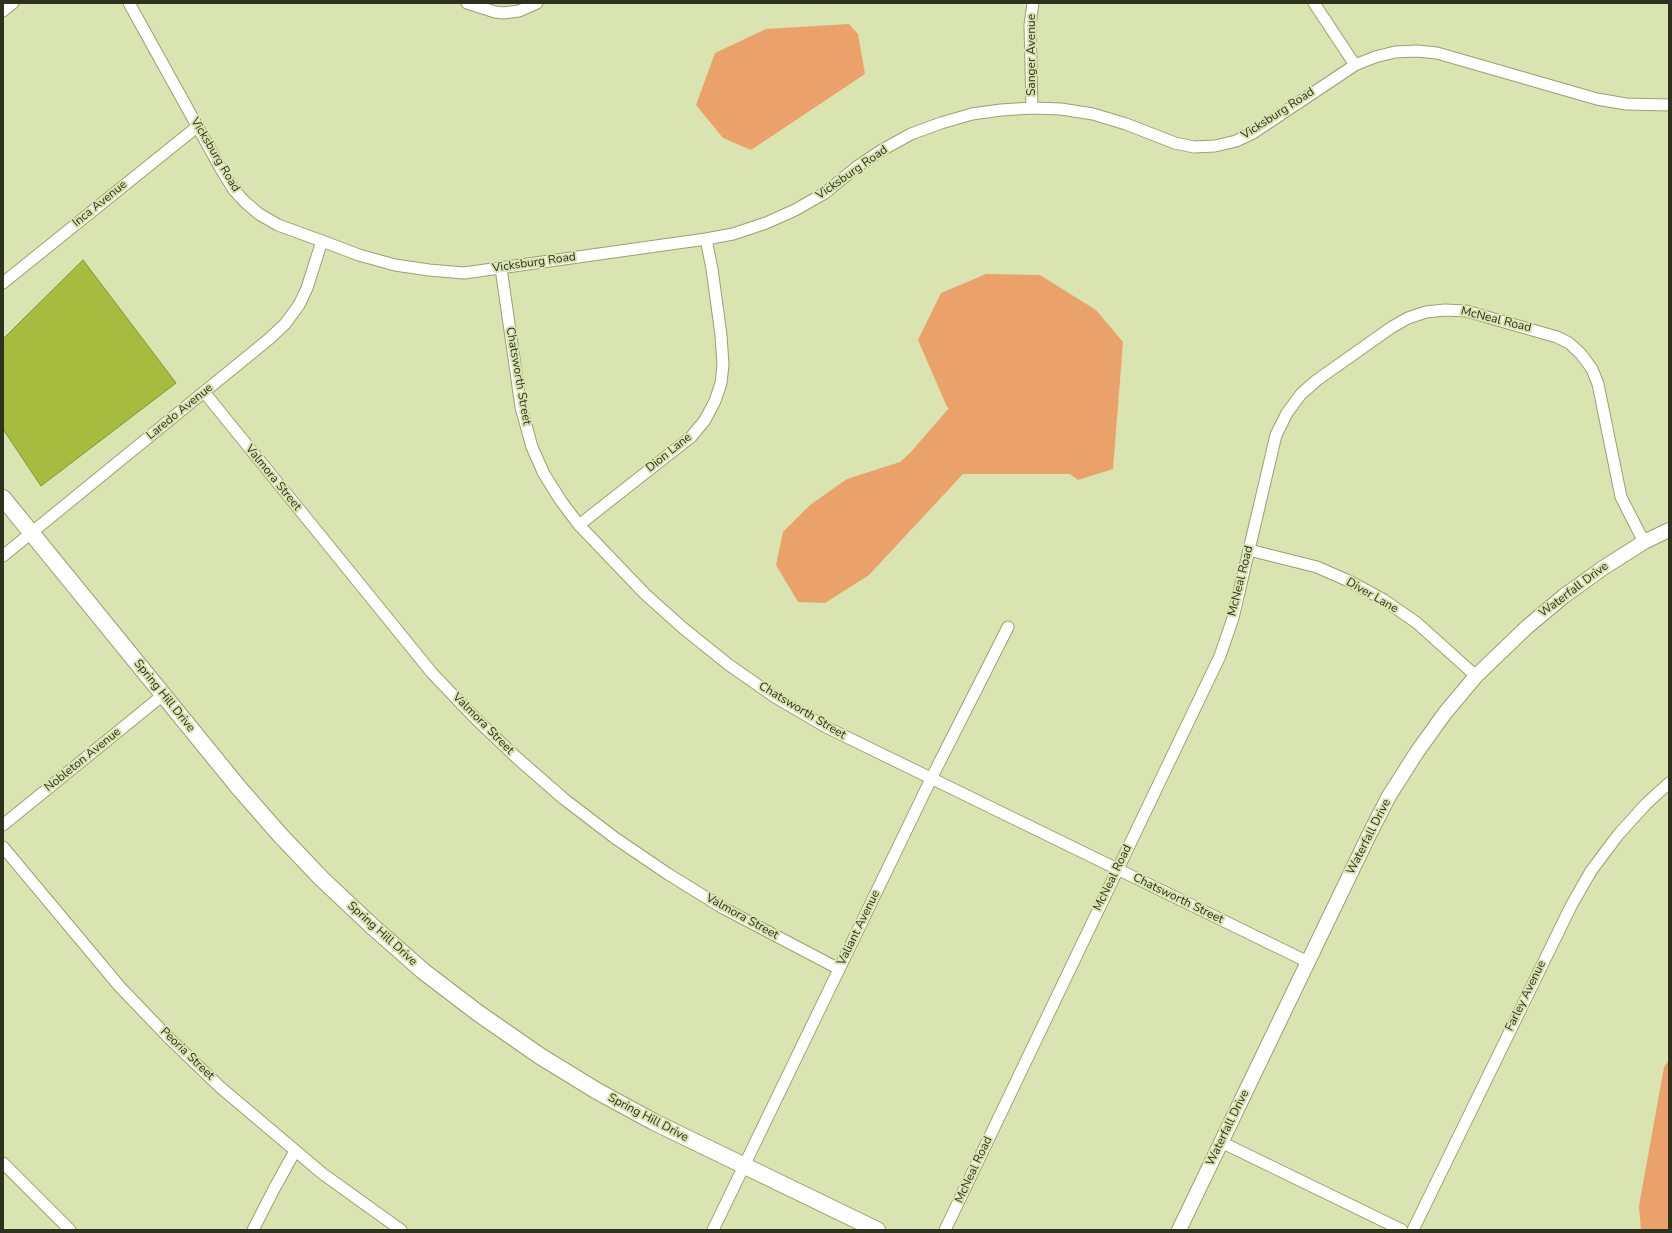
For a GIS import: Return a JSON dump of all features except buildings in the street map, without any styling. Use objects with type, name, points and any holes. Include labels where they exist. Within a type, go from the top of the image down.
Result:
[{"type":"main road","name":"Spring Hill Drive","points":[[3,498],[239,788],[322,879],[372,927],[423,971],[478,1013],[540,1056],[585,1083],[654,1122],[877,1230]]},
{"type":"street","points":[[3,11],[13,3]]},
{"type":"street","name":"Vicksburg Road","points":[[129,3],[221,170],[234,190],[259,214],[278,225],[359,255],[395,265],[464,273],[706,240],[733,234],[766,223],[795,210],[825,193],[858,166],[882,150],[911,134],[972,114],[1032,108],[1061,109],[1093,114],[1126,124],[1175,143],[1194,146],[1215,146],[1236,141],[1253,133],[1355,65],[1375,57],[1395,52],[1417,51],[1437,53],[1597,99],[1626,104],[1669,105]]},
{"type":"street","points":[[468,3],[495,12],[503,13],[519,11],[537,3]]},
{"type":"street","name":"Sanger Avenue","points":[[1032,108],[1030,25],[1033,3]]},
{"type":"street","points":[[1314,3],[1355,65]]},
{"type":"street","name":"Inca Avenue","points":[[3,283],[198,126]]},
{"type":"street","name":"Dion Lane","points":[[579,524],[691,436],[705,420],[715,401],[721,383],[724,365],[712,269],[706,240]]},
{"type":"street","name":"Laredo Avenue","points":[[3,556],[269,339],[285,324],[299,304],[307,288],[322,241]]},
{"type":"street","name":"Chatsworth Street","points":[[502,268],[524,419],[532,447],[544,474],[561,501],[579,524],[645,594],[683,628],[729,665],[775,697],[826,727],[1308,962]]},
{"type":"street","name":"McNeal Road","points":[[945,1230],[1220,656],[1233,618],[1276,435],[1287,414],[1301,394],[1316,380],[1392,327],[1408,318],[1420,314],[1444,310],[1466,311],[1545,332],[1557,337],[1569,343],[1581,354],[1592,369],[1598,384],[1621,497],[1644,542]]},
{"type":"street","name":"Valmora Street","points":[[204,392],[432,673],[473,716],[517,758],[564,799],[615,838],[668,874],[723,908],[839,969]]},
{"type":"street","name":"Waterfall Drive","points":[[1179,1230],[1390,796],[1421,746],[1476,676],[1527,626],[1564,596],[1603,568],[1644,542],[1669,530]]},
{"type":"street","name":"Diver Lane","points":[[1249,550],[1317,567],[1351,582],[1384,600],[1417,623],[1476,676]]},
{"type":"street","name":"Valiant Avenue","points":[[713,1230],[931,779],[1008,627]]},
{"type":"street","name":"Nobleton Avenue","points":[[3,825],[164,695]]},
{"type":"street","name":"Farley Avenue","points":[[1413,1230],[1571,906],[1591,871],[1618,835],[1646,804],[1669,783]]},
{"type":"street","name":"Peoria Street","points":[[3,847],[120,986],[220,1087],[295,1151],[347,1192],[401,1230]]},
{"type":"street","points":[[1221,1142],[1402,1230]]},
{"type":"street","points":[[253,1230],[295,1151]]},
{"type":"street","points":[[3,1163],[70,1230]]},
{"type":"shaded area","points":[[849,24],[858,34],[865,74],[751,150],[723,138],[696,105],[715,53],[766,29]]},
{"type":"shaded area","points":[[83,260],[176,383],[41,486],[3,429],[3,339]]},
{"type":"shaded area","points":[[986,274],[1040,275],[1096,310],[1123,342],[1113,469],[1078,480],[1070,474],[963,474],[869,575],[825,603],[798,602],[776,565],[783,532],[810,505],[847,479],[900,462],[910,453],[949,408],[947,407],[918,340],[941,293]]},
{"type":"shaded area","points":[[1669,1060],[1669,1230],[1641,1230],[1639,1206],[1664,1067]]}]
